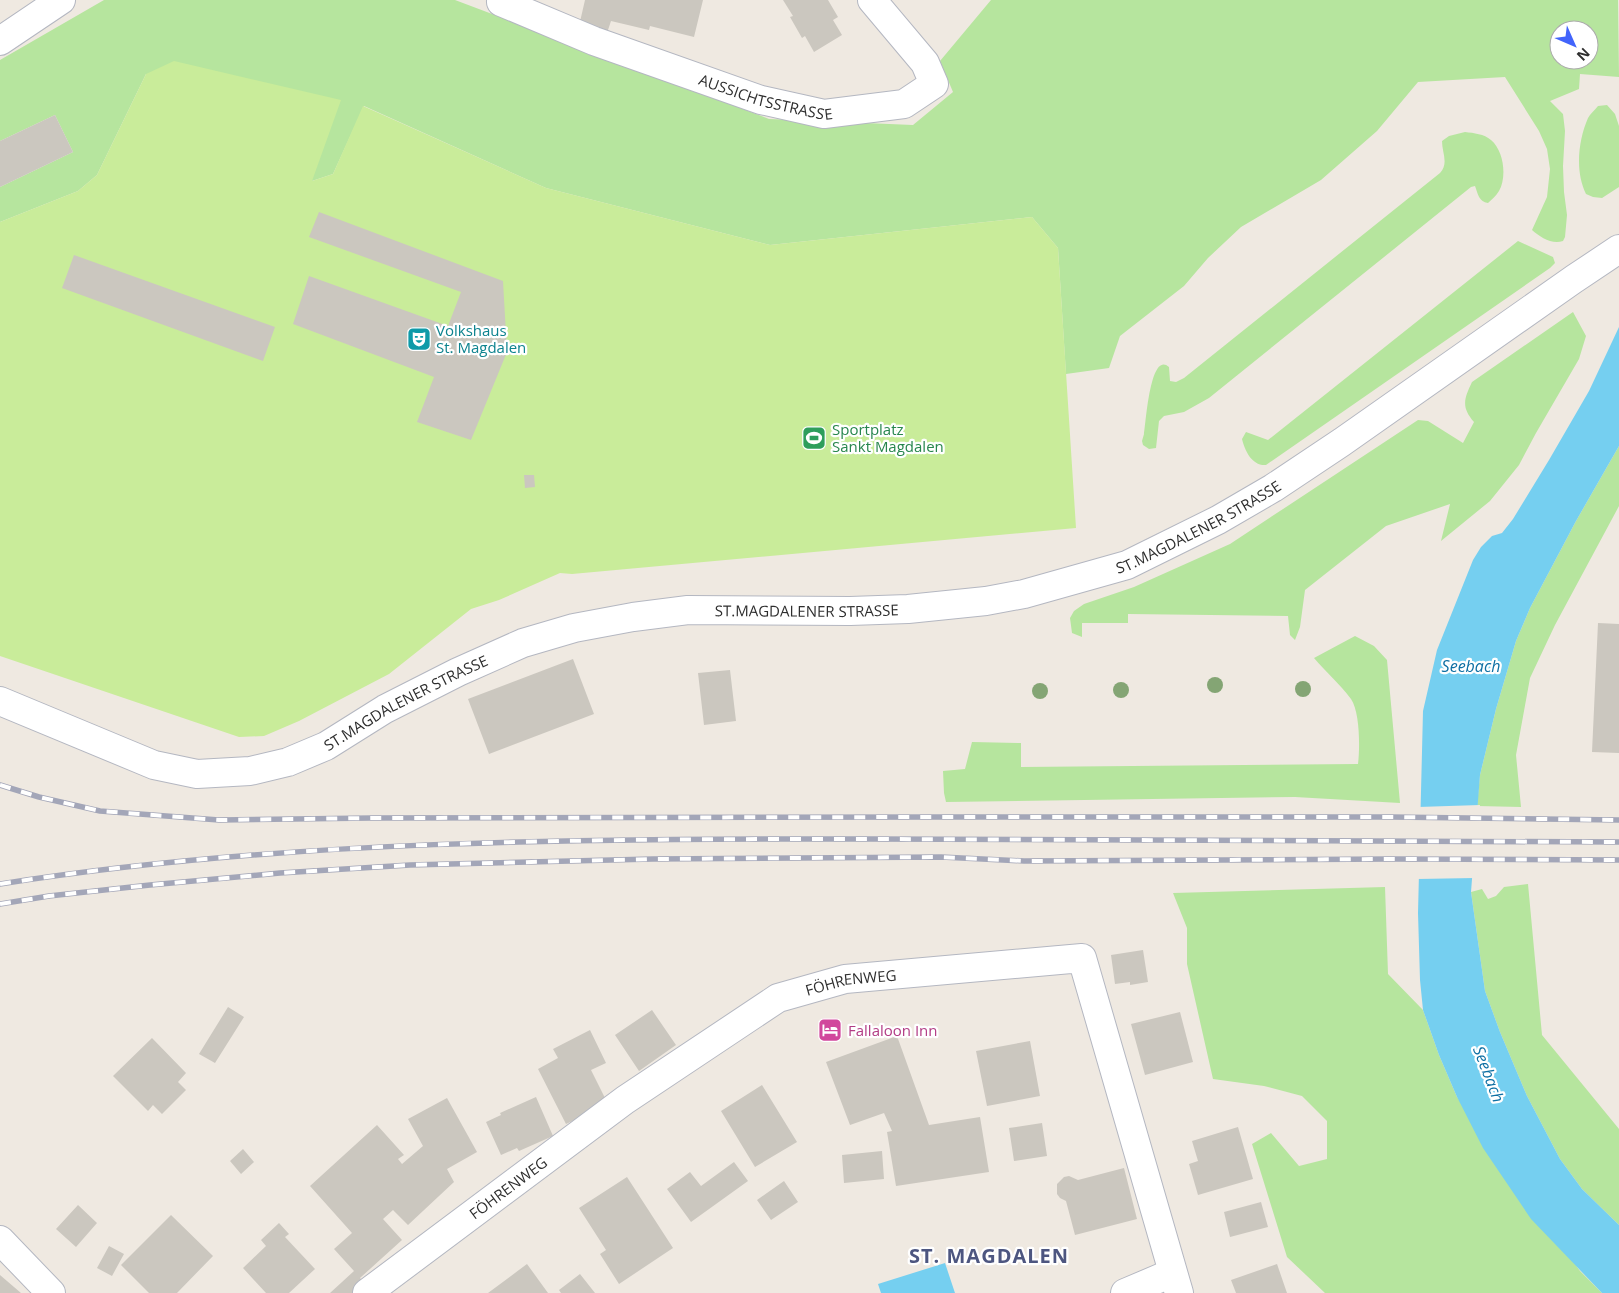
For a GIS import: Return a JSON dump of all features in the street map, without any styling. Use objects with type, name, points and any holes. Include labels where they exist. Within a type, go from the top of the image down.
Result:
[{"type":"street","points":[[0,41],[61,0]]},
{"type":"street","name":"AUSSICHTSSTRASSE","points":[[499,1],[594,41],[761,100],[824,114],[904,104],[934,84],[925,63],[872,0]]},
{"type":"street","name":"ST.MAGDALENER STRASSE","points":[[2,705],[154,765],[197,774],[250,771],[288,762],[326,746],[385,709],[458,672],[523,643],[574,628],[633,617],[688,610],[850,611],[908,609],[986,601],[1024,594],[1127,565],[1218,520],[1274,488],[1619,249]]},
{"type":"street","name":"FÖHRENWEG","points":[[367,1293],[625,1100],[778,998],[845,979],[1082,958],[1175,1283]]},
{"type":"street","points":[[0,1240],[51,1293]]},
{"type":"street","points":[[1125,1293],[1175,1283]]},
{"type":"green space","points":[[104,0],[455,0],[769,119],[913,125],[953,92],[940,61],[991,0],[1618,0],[1619,77],[1580,74],[1579,89],[1550,101],[1563,114],[1565,131],[1563,166],[1567,215],[1563,241],[1550,241],[1542,238],[1532,230],[1547,197],[1550,169],[1547,149],[1539,131],[1505,77],[1418,82],[1377,131],[1321,180],[1241,227],[1208,258],[1184,286],[1120,336],[1109,368],[1066,374],[1058,248],[1032,217],[770,245],[546,188],[364,106],[333,174],[312,181],[146,74],[97,175],[78,191],[0,222],[0,187],[73,152],[55,115],[0,141],[0,60]]},
{"type":"green space","points":[[174,61],[341,100],[312,181],[333,174],[363,106],[546,188],[770,245],[1032,217],[1058,248],[1076,528],[572,574],[560,573],[499,600],[471,609],[389,674],[299,721],[264,736],[239,737],[0,656],[0,222],[78,191],[97,175],[146,74]]},
{"type":"green space","points":[[1607,105],[1615,114],[1619,126],[1619,187],[1602,198],[1586,194],[1580,176],[1579,156],[1582,136],[1588,118],[1598,106]]},
{"type":"green space","points":[[1465,132],[1479,134],[1491,140],[1501,157],[1503,179],[1499,191],[1488,203],[1479,197],[1475,186],[1471,187],[1209,398],[1184,412],[1164,416],[1159,421],[1156,448],[1149,449],[1143,445],[1150,390],[1157,369],[1163,365],[1169,367],[1170,381],[1176,382],[1184,378],[1440,173],[1445,162],[1442,141],[1449,136]]},
{"type":"green space","points":[[1518,241],[1553,257],[1555,263],[1266,465],[1257,463],[1250,457],[1242,439],[1246,432],[1268,440]]},
{"type":"green space","points":[[1573,312],[1586,336],[1579,359],[1519,465],[1490,501],[1441,541],[1450,504],[1386,526],[1305,590],[1300,627],[1295,640],[1290,635],[1288,616],[1128,614],[1128,623],[1082,623],[1082,637],[1072,633],[1070,618],[1074,611],[1084,604],[1134,587],[1230,544],[1418,420],[1428,421],[1463,443],[1474,422],[1467,412],[1465,403],[1472,382]]},
{"type":"green space","points":[[1619,446],[1619,506],[1555,625],[1530,678],[1516,755],[1521,807],[1477,806],[1480,775],[1496,709],[1516,641],[1530,608],[1576,521]]},
{"type":"green space","points":[[1355,636],[1374,646],[1387,660],[1400,803],[1295,797],[946,802],[943,771],[965,769],[972,742],[1021,743],[1021,767],[1358,764],[1359,730],[1354,705],[1342,688],[1314,658]]},
{"type":"green space","points":[[1528,884],[1542,1035],[1619,1129],[1619,1225],[1582,1189],[1560,1159],[1527,1096],[1485,991],[1471,892],[1482,889],[1488,899],[1496,896],[1504,887]]},
{"type":"green space","points":[[1385,887],[1388,974],[1423,1010],[1457,1097],[1580,1271],[1602,1293],[1325,1293],[1287,1257],[1252,1144],[1271,1133],[1299,1166],[1327,1159],[1327,1121],[1302,1096],[1264,1086],[1213,1079],[1187,964],[1187,928],[1173,893]]},
{"type":"water","name":"Seebach","points":[[1619,327],[1619,446],[1576,521],[1530,608],[1516,641],[1496,709],[1480,775],[1471,892],[1485,991],[1527,1096],[1560,1159],[1582,1189],[1619,1225],[1619,1293],[1602,1293],[1531,1219],[1483,1148],[1457,1097],[1423,1010],[1418,913],[1423,711],[1437,650],[1473,560],[1481,547],[1492,536],[1502,533],[1513,519],[1589,391]]},
{"type":"water","points":[[945,1263],[955,1293],[881,1293],[878,1284]]},
{"type":"pier","points":[[1480,805],[1475,878],[1417,879],[1418,807]]},
{"type":"building","points":[[585,0],[703,0],[694,37],[650,26],[649,30],[611,21],[607,33],[579,26]]},
{"type":"building","points":[[783,0],[828,0],[838,17],[833,20],[842,35],[814,52],[805,36],[802,38],[790,17],[793,16]]},
{"type":"building","points":[[55,115],[73,152],[0,187],[0,141]]},
{"type":"building","name":"Volkshaus St. Magdalen","points":[[319,212],[503,281],[507,352],[471,440],[417,422],[434,377],[293,324],[309,276],[448,326],[461,292],[309,237]]},
{"type":"building","points":[[74,255],[275,327],[263,361],[62,288]]},
{"type":"building","points":[[524,475],[534,475],[535,487],[525,488]]},
{"type":"building","points":[[1598,623],[1619,624],[1619,753],[1592,752]]},
{"type":"building","points":[[573,659],[594,714],[489,754],[468,699]]},
{"type":"building","points":[[730,670],[736,721],[704,725],[698,673]]},
{"type":"building","points":[[1143,950],[1148,982],[1130,985],[1130,982],[1115,984],[1111,955]]},
{"type":"building","points":[[228,1007],[244,1017],[215,1063],[199,1054]]},
{"type":"building","points":[[652,1010],[676,1045],[639,1071],[615,1035]]},
{"type":"building","points":[[1180,1012],[1193,1062],[1145,1075],[1131,1024]]},
{"type":"building","points":[[590,1030],[606,1063],[591,1070],[608,1104],[566,1124],[538,1069],[558,1058],[553,1049]]},
{"type":"building","points":[[897,1036],[929,1125],[980,1117],[989,1172],[896,1186],[887,1132],[892,1131],[884,1113],[850,1125],[826,1062]]},
{"type":"building","points":[[152,1038],[186,1073],[178,1082],[186,1090],[162,1114],[153,1105],[148,1111],[113,1076]]},
{"type":"building","points":[[1030,1041],[1040,1096],[987,1106],[976,1051]]},
{"type":"building","points":[[762,1085],[797,1142],[755,1167],[721,1111]]},
{"type":"building","points":[[536,1097],[553,1136],[519,1151],[517,1148],[501,1155],[486,1122],[501,1115],[500,1113]]},
{"type":"building","points":[[447,1098],[477,1152],[447,1169],[454,1182],[408,1225],[393,1210],[383,1219],[402,1240],[360,1278],[366,1285],[357,1293],[330,1293],[354,1271],[334,1249],[352,1233],[310,1186],[377,1125],[404,1155],[398,1159],[402,1164],[423,1146],[408,1119]]},
{"type":"building","points":[[1042,1123],[1047,1156],[1014,1161],[1009,1128]]},
{"type":"building","points":[[1238,1127],[1253,1179],[1198,1195],[1189,1164],[1198,1161],[1192,1141]]},
{"type":"building","points":[[243,1149],[254,1162],[241,1174],[230,1161]]},
{"type":"building","points":[[882,1151],[884,1179],[844,1183],[842,1155]]},
{"type":"building","points":[[734,1162],[748,1181],[691,1222],[667,1189],[690,1172],[701,1186]]},
{"type":"building","points":[[1124,1168],[1137,1219],[1075,1235],[1066,1201],[1057,1194],[1057,1184],[1064,1177],[1069,1176],[1078,1180]]},
{"type":"building","points":[[627,1177],[673,1248],[619,1284],[600,1254],[606,1250],[579,1208]]},
{"type":"building","points":[[784,1181],[798,1202],[771,1220],[757,1200]]},
{"type":"building","points":[[1261,1202],[1268,1227],[1230,1237],[1224,1212]]},
{"type":"building","points":[[78,1205],[97,1223],[76,1247],[56,1229]]},
{"type":"building","points":[[171,1215],[213,1256],[177,1293],[149,1293],[121,1265]]},
{"type":"building","points":[[279,1223],[289,1234],[285,1237],[315,1269],[289,1293],[266,1293],[243,1268],[266,1246],[261,1240]]},
{"type":"building","points":[[109,1246],[124,1254],[112,1276],[97,1268]]},
{"type":"building","points":[[527,1264],[548,1293],[488,1293]]},
{"type":"building","points":[[1277,1264],[1287,1293],[1236,1293],[1231,1280]]},
{"type":"building","points":[[580,1274],[595,1293],[561,1293],[559,1290]]},
{"type":"building","points":[[0,1275],[21,1293],[0,1293]]},
{"type":"railway","points":[[0,785],[39,797],[100,811],[219,820],[945,817],[1391,817],[1619,820]]},
{"type":"railway","points":[[0,884],[108,869],[216,858],[325,850],[543,841],[870,839],[1619,842]]},
{"type":"railway","points":[[0,904],[49,896],[150,885],[280,873],[410,865],[653,859],[941,857],[1024,861],[1619,860]]},
{"type":"place","name":"Volkshaus St. Magdalen","points":[[419,339]]},
{"type":"place","name":"Sportplatz Sankt Magdalen","points":[[814,438]]},
{"type":"place","name":"Fallaloon Inn","points":[[830,1030]]},
{"type":"district","name":"ST. MAGDALEN","points":[[989,1255]]}]
